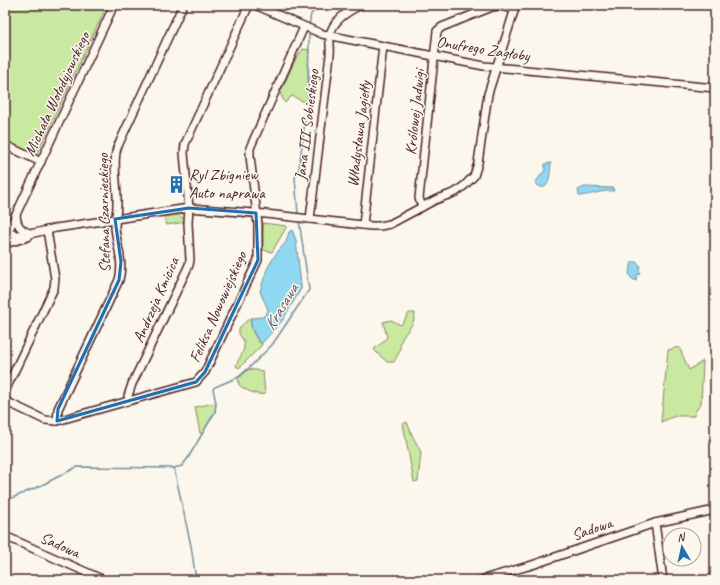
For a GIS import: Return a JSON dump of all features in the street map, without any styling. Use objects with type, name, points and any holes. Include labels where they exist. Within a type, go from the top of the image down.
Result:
[{"type":"street","name":"Michała Wołodyjowskiego","points":[[6,235],[114,5]]},
{"type":"street","name":"Stefana Czarnieckiego","points":[[57,421],[58,409],[119,280],[121,272],[115,228],[118,205],[115,157],[117,148],[183,5]]},
{"type":"street","name":"Andrzeja Kmicica","points":[[129,400],[128,396],[132,384],[189,265],[189,208],[184,153],[185,144],[249,5]]},
{"type":"street","name":"Onufrego Zagłoby","points":[[255,5],[307,29],[330,36],[496,68],[715,88]]},
{"type":"street","points":[[330,36],[333,27],[341,17],[362,5]]},
{"type":"street","name":"Królowej Jadwigi","points":[[422,207],[419,198],[436,34],[439,29],[492,7],[515,7]]},
{"type":"street","points":[[5,244],[47,230],[189,208],[310,218],[364,225],[380,226],[390,224],[422,207],[456,192],[474,176],[478,163],[486,106],[515,7]]},
{"type":"street","name":"Feliksa Nowowiejskiego","points":[[5,401],[45,420],[57,421],[196,382],[205,372],[258,260],[258,224],[250,148],[307,29]]},
{"type":"street","name":"Jana III Sobieskiego","points":[[310,218],[330,55],[330,36]]},
{"type":"street","name":"Władysława Jagiełły","points":[[364,225],[383,46]]},
{"type":"street","points":[[5,145],[41,162]]},
{"type":"street","points":[[16,215],[18,225],[23,230],[36,233]]},
{"type":"street","points":[[5,391],[54,288],[55,274],[47,230]]},
{"type":"street","points":[[6,235],[36,233]]},
{"type":"street","name":"Sadowa","points":[[480,580],[655,522],[715,510]]},
{"type":"street","points":[[655,522],[663,580]]},
{"type":"street","name":"Sadowa","points":[[5,536],[104,580]]},
{"type":"highlighted area","points":[[189,208],[256,213],[258,260],[205,372],[196,382],[57,421],[58,409],[119,280],[121,262],[115,219]]},
{"type":"green space","points":[[7,5],[107,5],[36,156],[5,141],[5,10]]},
{"type":"green space","points":[[303,49],[309,50],[308,75],[313,81],[310,102],[302,101],[292,96],[285,103],[280,93],[296,58]]},
{"type":"green space","points":[[179,215],[185,220],[185,222],[167,225],[164,217]]},
{"type":"green space","points":[[263,223],[287,226],[272,252],[263,250]]},
{"type":"green space","points":[[409,313],[415,313],[415,318],[412,325],[401,341],[399,351],[394,362],[387,362],[374,349],[387,337],[383,322],[391,320],[401,325]]},
{"type":"green space","points":[[251,318],[251,325],[254,335],[260,343],[262,343],[261,346],[239,368],[236,366],[244,349],[244,343],[239,331],[241,326]]},
{"type":"green space","points":[[679,347],[689,370],[703,361],[701,404],[694,416],[675,416],[661,422],[668,350]]},
{"type":"green space","points":[[247,369],[263,371],[265,394],[251,392],[239,385],[238,377]]},
{"type":"green space","points":[[216,403],[215,412],[202,434],[200,433],[195,407]]},
{"type":"green space","points":[[407,422],[421,452],[418,481],[414,482],[403,424]]},
{"type":"water","points":[[551,163],[548,182],[544,187],[540,187],[535,183],[545,170],[545,164]]},
{"type":"water","points":[[584,187],[613,188],[614,191],[605,191],[579,196],[578,190]]},
{"type":"water","points":[[292,230],[296,240],[301,289],[282,321],[262,343],[260,343],[252,328],[251,318],[263,317],[268,311],[260,291],[267,269],[275,255],[286,242],[289,232]]},
{"type":"water","points":[[632,262],[636,262],[640,265],[640,273],[637,275],[636,281],[631,278],[629,273]]},
{"type":"waterway","name":"Krasawa","points":[[309,26],[311,14],[321,5]]},
{"type":"waterway","name":"Krasawa","points":[[298,214],[295,178],[299,168],[308,98],[309,32]]},
{"type":"waterway","name":"Krasawa","points":[[5,501],[40,486],[77,467],[174,468],[182,466],[215,412],[216,403],[213,389],[241,376],[272,345],[309,290],[299,220]]},
{"type":"waterway","name":"Krasawa","points":[[174,468],[191,546],[196,580]]},
{"type":"place","name":"Ryl Zbigniew Auto naprawa","points":[[176,184]]}]
